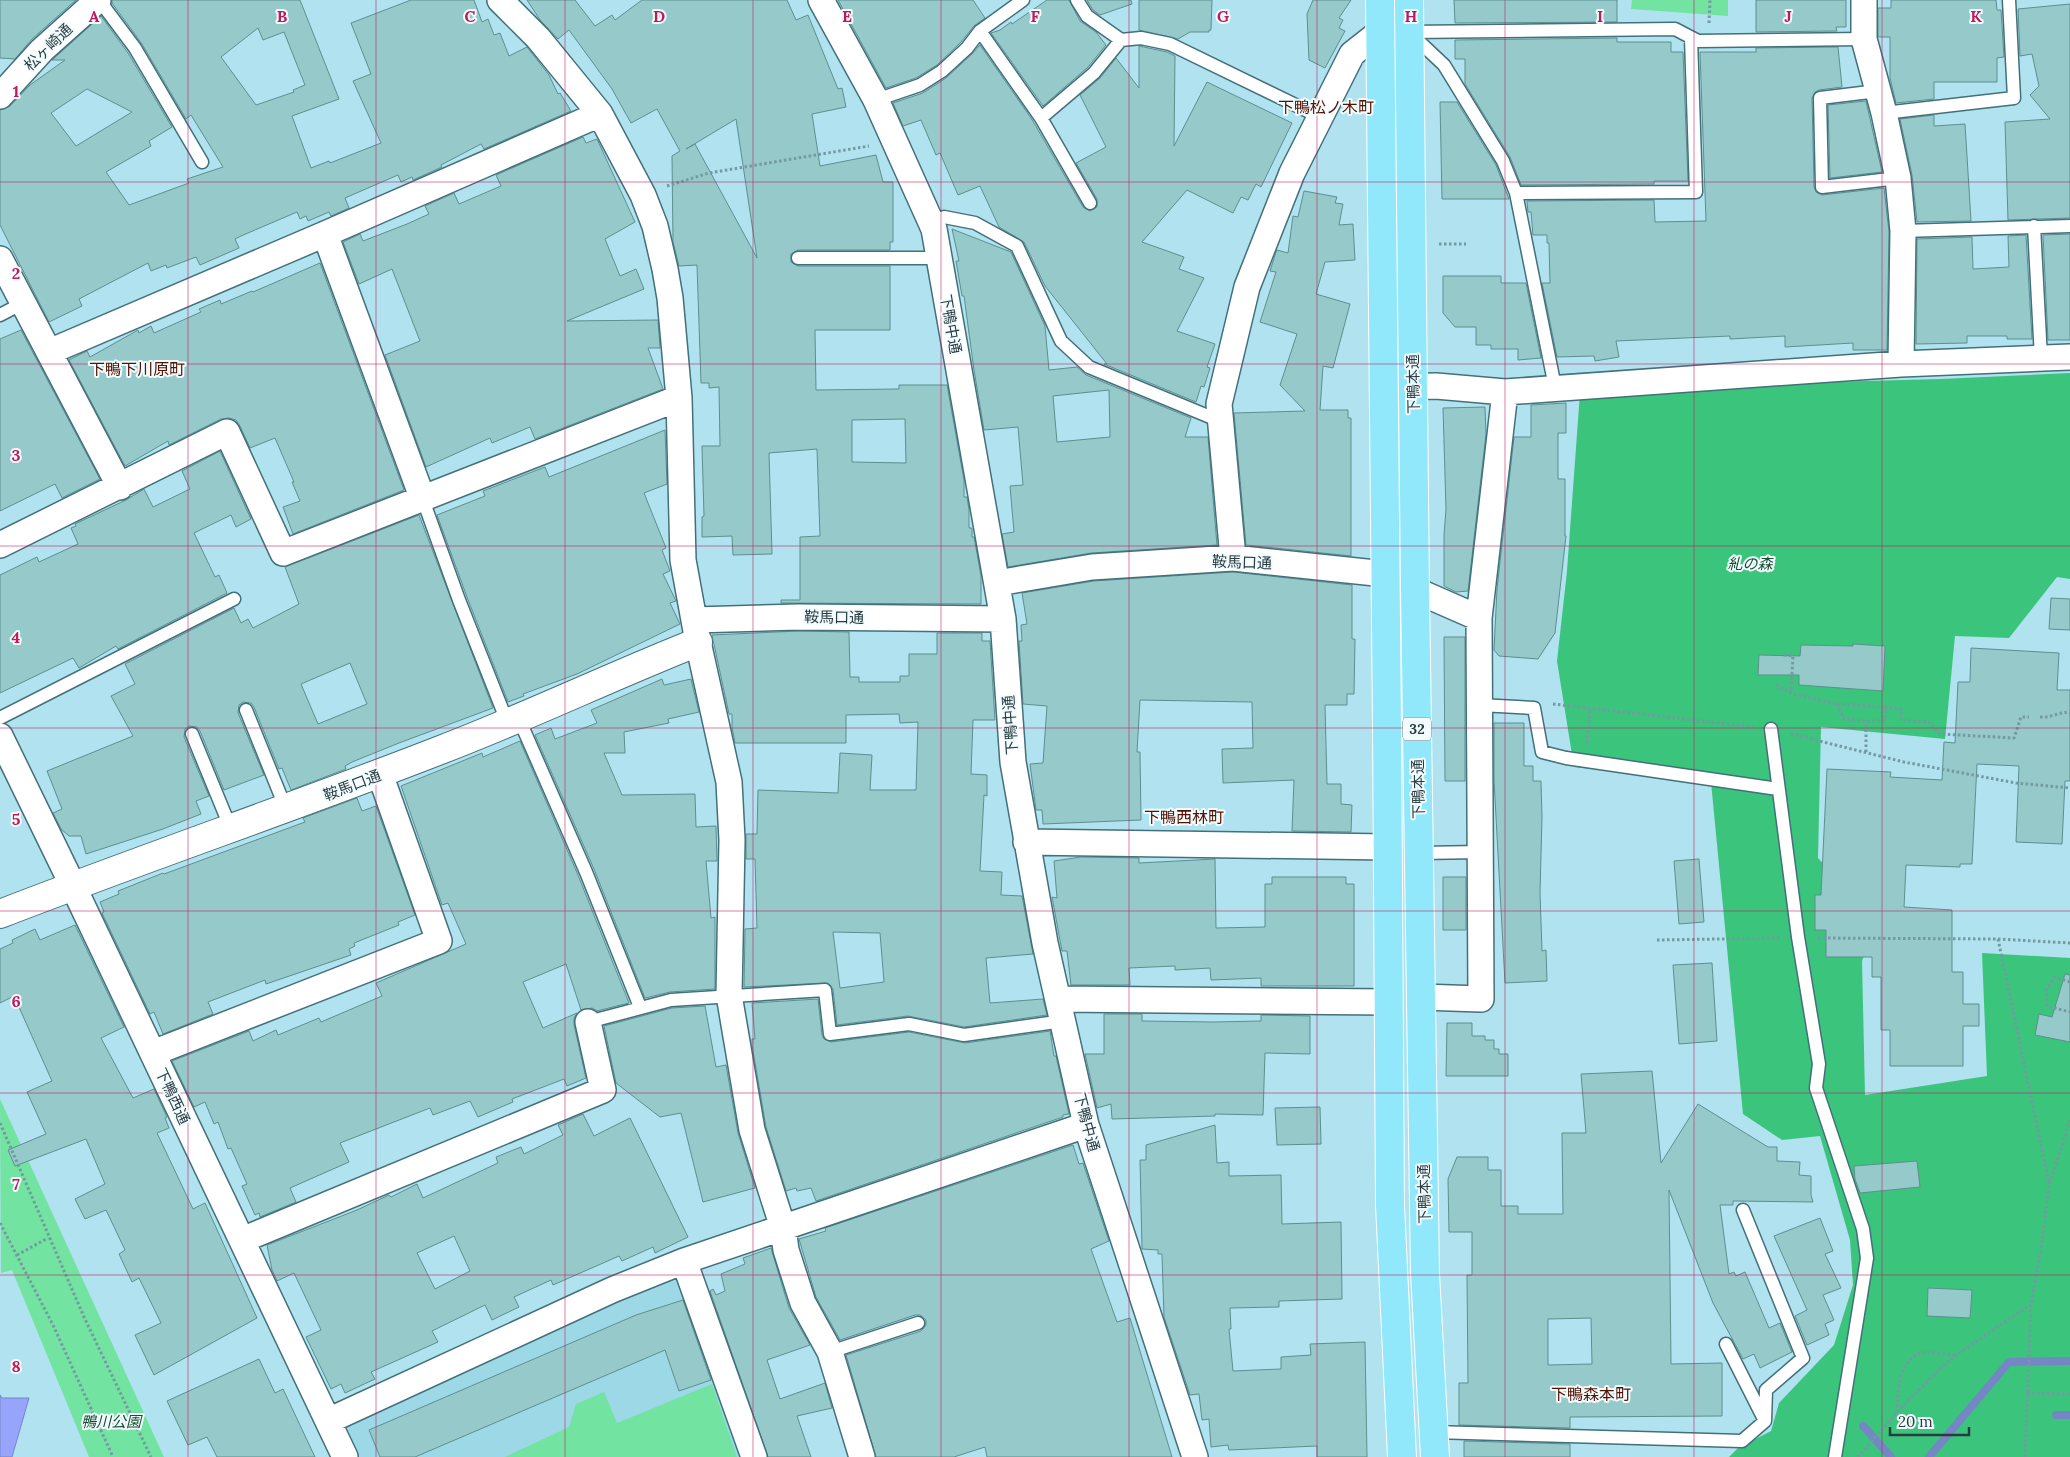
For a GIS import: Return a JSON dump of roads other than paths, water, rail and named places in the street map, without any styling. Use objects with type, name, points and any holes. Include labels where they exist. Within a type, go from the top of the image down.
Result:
[{"type":"main road","name":"下鴨本通","points":[[1380,0],[1390,1205],[1402,1457]]},
{"type":"main road","name":"下鴨本通","points":[[1409,0],[1412,386],[1425,1273],[1434,1445]]},
{"type":"street","name":"松ヶ崎通","points":[[0,96],[42,50],[98,0]]},
{"type":"street","points":[[500,0],[538,38],[600,114],[643,195],[655,226],[670,298],[679,398],[683,560],[696,631],[729,782],[732,840],[729,995],[752,1130],[783,1228],[786,1250],[803,1303],[830,1352],[862,1457]]},
{"type":"street","name":"下鴨中通","points":[[821,0],[876,100],[931,222],[940,258],[1003,619],[1013,762],[1026,842],[1060,1010],[1086,1125],[1195,1457]]},
{"type":"street","points":[[1864,0],[1864,39],[1881,102],[1898,178],[1903,231],[1901,364]]},
{"type":"street","points":[[1232,558],[1219,404],[1247,287],[1292,173],[1352,54],[1380,32],[1409,32]]},
{"type":"street","points":[[49,352],[600,114]]},
{"type":"street","points":[[325,234],[422,497]]},
{"type":"street","points":[[0,259],[120,487]]},
{"type":"street","points":[[1383,386],[1436,386],[1504,392],[1901,364],[2070,357]]},
{"type":"street","points":[[1421,996],[1481,999],[1479,618],[1504,392]]},
{"type":"street","points":[[0,545],[120,487],[227,432],[283,553],[679,398]]},
{"type":"street","name":"鞍馬口通","points":[[997,583],[1092,567],[1232,558],[1385,574],[1415,590],[1479,618]]},
{"type":"street","name":"鞍馬口通","points":[[0,914],[380,774],[514,722],[696,631],[798,617],[1003,619]]},
{"type":"street","name":"下鴨西通","points":[[0,736],[74,886],[345,1457]]},
{"type":"street","points":[[153,1053],[439,941],[380,774]]},
{"type":"street","points":[[1026,842],[1388,847]]},
{"type":"street","points":[[1060,1010],[1389,1002]]},
{"type":"street","points":[[242,1240],[604,1090],[588,1022]]},
{"type":"street","points":[[328,1421],[612,1290],[684,1262],[1086,1125]]},
{"type":"street","points":[[684,1262],[754,1457]]},
{"type":"lane","points":[[98,0],[135,48],[202,162]]},
{"type":"lane","points":[[876,100],[920,86],[942,71],[967,48],[980,31],[1023,0]]},
{"type":"lane","points":[[1077,0],[1087,16],[1121,40],[1141,38],[1170,44],[1320,117]]},
{"type":"lane","points":[[1898,178],[1822,187],[1820,98],[1881,102],[2014,98],[2009,0]]},
{"type":"lane","points":[[1409,32],[1675,29],[1698,41],[1864,39]]},
{"type":"lane","points":[[980,31],[1041,118],[1090,203]]},
{"type":"lane","points":[[1409,32],[1444,66],[1503,161],[1516,193],[1555,387]]},
{"type":"lane","points":[[1516,193],[1696,192],[1691,38]]},
{"type":"lane","points":[[1041,118],[1094,73],[1121,40]]},
{"type":"lane","points":[[931,222],[944,217],[974,223],[1018,246],[1061,341],[1089,366],[1220,421]]},
{"type":"lane","points":[[2034,226],[2041,358]]},
{"type":"lane","points":[[1903,231],[2070,226]]},
{"type":"lane","points":[[798,258],[940,258]]},
{"type":"lane","points":[[0,315],[23,303]]},
{"type":"lane","points":[[422,497],[459,600],[514,722],[586,872],[640,1007]]},
{"type":"lane","points":[[0,718],[234,599]]},
{"type":"lane","points":[[1480,706],[1534,708],[1542,752],[1586,761],[1778,788]]},
{"type":"lane","points":[[246,710],[286,809]]},
{"type":"lane","points":[[1771,729],[1798,937],[1819,1064],[1816,1088],[1863,1229],[1867,1258],[1835,1457]]},
{"type":"lane","points":[[192,734],[231,829]]},
{"type":"lane","points":[[1419,852],[1480,852]]},
{"type":"lane","points":[[588,1022],[671,1000],[825,990],[830,1034],[909,1024],[964,1035],[1060,1010]]},
{"type":"lane","points":[[1434,1445],[1742,1441],[1765,1421],[1766,1390],[1803,1358],[1743,1210]]},
{"type":"lane","points":[[830,1352],[918,1323]]},
{"type":"lane","points":[[1726,1344],[1765,1421]]},
{"type":"water","points":[[0,1395],[2,1398],[29,1398],[12,1457],[0,1457]]},
{"type":"waterway","points":[[1929,1457],[2009,1362],[2070,1361]]},
{"type":"waterway","points":[[2056,1415],[2070,1415]]},
{"type":"waterway","points":[[1863,1426],[1891,1457]]},
{"type":"district","name":"下鴨松ノ木町","points":[[1326,107]]},
{"type":"district","name":"下鴨下川原町","points":[[137,369]]},
{"type":"district","name":"下鴨西林町","points":[[1184,817]]},
{"type":"district","name":"下鴨森本町","points":[[1591,1394]]},
{"type":"park label","name":"糺の森","points":[[1750,563]]},
{"type":"park label","name":"鴨川公園","points":[[111,1421]]}]
